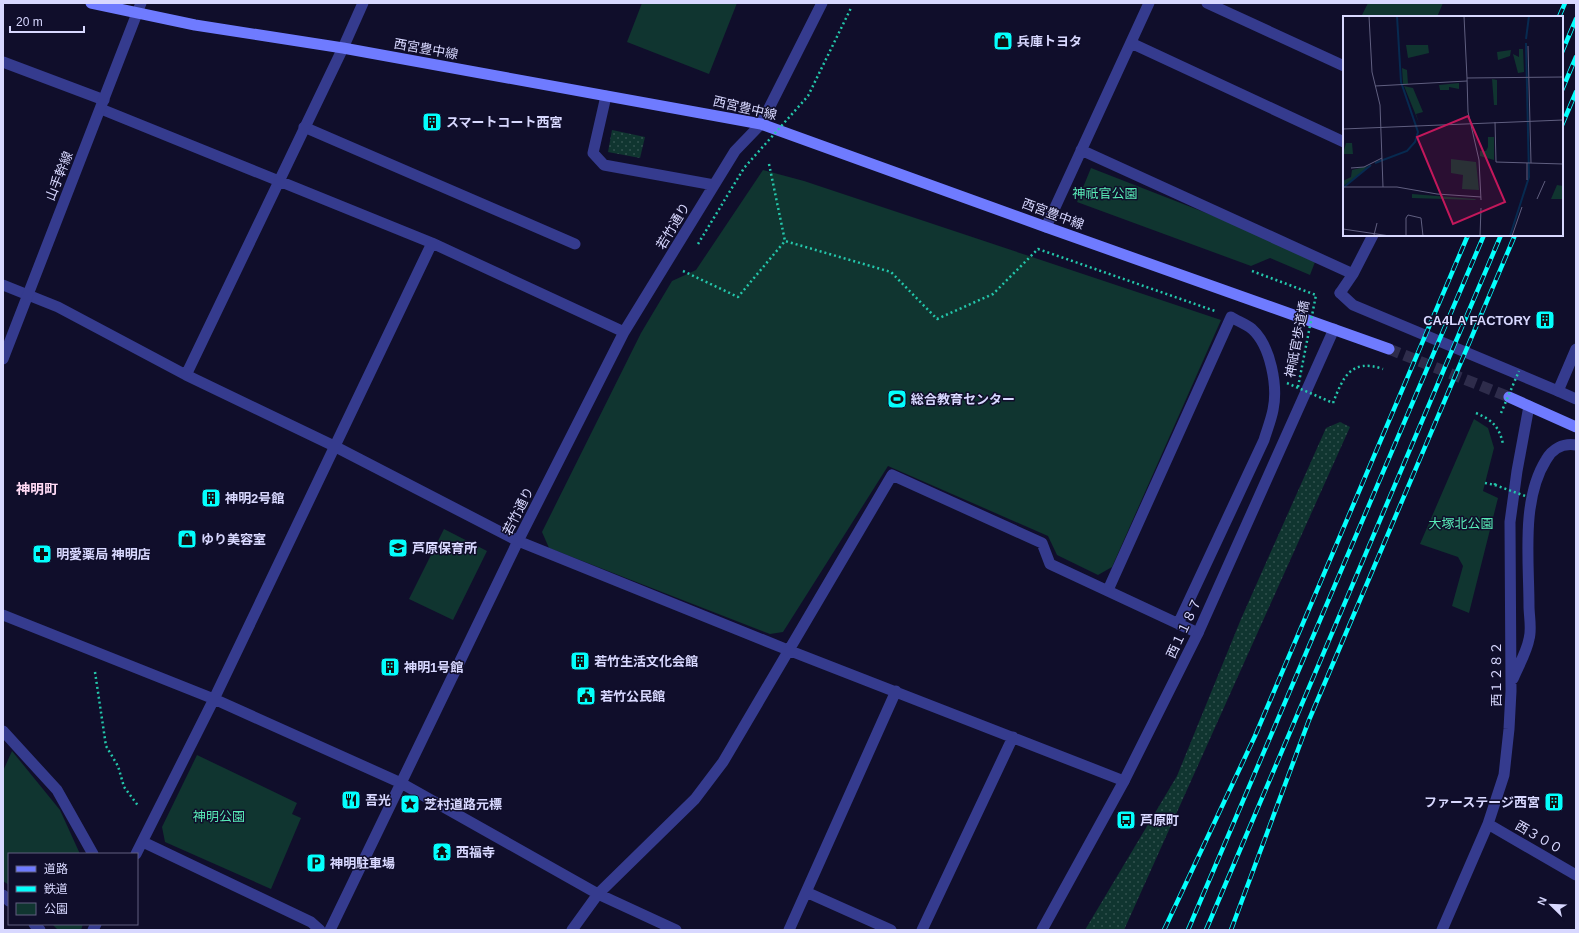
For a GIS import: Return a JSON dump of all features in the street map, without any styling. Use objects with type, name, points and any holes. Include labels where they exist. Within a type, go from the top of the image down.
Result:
[{"type":"main road","name":"西宮豊中線","points":[[91,3],[139,8],[195,26],[343,48],[761,124],[1389,349]]},
{"type":"main road","points":[[1508,397],[1576,427]]},
{"type":"street","points":[[186,375],[343,48],[363,3]]},
{"type":"street","name":"若竹通り","points":[[330,930],[518,541],[624,332],[735,151],[761,124],[822,3]]},
{"type":"street","points":[[1046,227],[1149,3]]},
{"type":"street","points":[[1207,3],[1343,66]]},
{"type":"street","name":"山手幹線","points":[[3,359],[139,8]]},
{"type":"street","points":[[1131,43],[1343,142]]},
{"type":"street","points":[[3,62],[278,181],[432,243],[624,332]]},
{"type":"street","points":[[606,96],[593,153],[604,164],[714,185]]},
{"type":"street","points":[[304,127],[575,244]]},
{"type":"street","points":[[1081,150],[1353,274]]},
{"type":"street","points":[[1372,236],[1353,274],[1340,293],[1353,305],[1576,399]]},
{"type":"street","points":[[137,853],[214,699],[432,243]]},
{"type":"street","points":[[3,286],[58,306],[186,375],[334,446],[518,541],[788,650],[1124,781]]},
{"type":"street","points":[[1108,590],[1231,317],[1252,330],[1263,343],[1271,364],[1274,385],[1273,409],[1264,440],[1178,624]]},
{"type":"street","name":"西１１８７","points":[[1042,930],[1124,781],[1198,633],[1334,329]]},
{"type":"street","points":[[1558,391],[1576,349]]},
{"type":"street","name":"西１２８２","points":[[1442,930],[1488,824],[1504,775],[1509,729],[1510,522],[1517,471],[1529,406]]},
{"type":"street","points":[[1510,684],[1530,639],[1528,520],[1532,498],[1542,466],[1553,451],[1564,445],[1576,445]]},
{"type":"street","points":[[572,930],[598,894],[695,799],[723,762],[892,475],[1042,543],[1050,564],[1198,633]]},
{"type":"street","points":[[3,615],[92,652],[214,699],[401,783],[598,894],[676,930]]},
{"type":"street","points":[[789,930],[896,691]]},
{"type":"street","points":[[3,731],[57,790],[91,853]]},
{"type":"street","points":[[922,930],[1013,737]]},
{"type":"street","name":"西３００","points":[[1488,824],[1576,874]]},
{"type":"street","points":[[143,842],[311,922],[320,930]]},
{"type":"street","points":[[806,892],[891,930]]},
{"type":"path","points":[[698,244],[744,168],[808,96],[851,8]]},
{"type":"path","points":[[769,164],[785,241]]},
{"type":"path","points":[[683,271],[738,297],[785,241]]},
{"type":"path","points":[[785,241],[891,272],[937,319],[993,294],[1038,249],[1231,317]]},
{"type":"path","name":"神祇官歩道橋","points":[[1252,271],[1316,295],[1298,387]]},
{"type":"path","points":[[1287,383],[1332,403],[1341,382],[1350,372],[1359,367],[1369,365],[1383,369]]},
{"type":"path","points":[[1501,413],[1519,371]]},
{"type":"path","points":[[1476,413],[1489,418],[1494,423],[1501,436],[1503,449]]},
{"type":"path","points":[[1495,485],[1498,478]]},
{"type":"path","points":[[1485,483],[1528,496]]},
{"type":"path","points":[[92,652],[106,746],[118,766],[124,787],[151,825]]},
{"type":"green space","points":[[642,3],[737,3],[709,74],[627,42]]},
{"type":"green space","points":[[1368,3],[1443,3],[1437,16],[1362,16]]},
{"type":"green space","points":[[612,130],[645,137],[640,158],[608,152]]},
{"type":"green space","name":"神祇官公園","points":[[1091,168],[1255,232],[1315,262],[1310,275],[1270,258],[1251,266],[1077,202]]},
{"type":"green space","name":"総合教育センター","points":[[763,170],[804,181],[1221,320],[1112,567],[1098,575],[1057,555],[1048,536],[888,466],[783,632],[770,634],[549,548],[542,532],[641,333],[672,281],[696,270]]},
{"type":"green space","name":"大塚北公園","points":[[1474,419],[1488,428],[1494,448],[1483,491],[1498,498],[1469,613],[1452,606],[1463,566],[1458,557],[1420,544]]},
{"type":"green space","points":[[1340,422],[1350,427],[1124,930],[1085,930],[1177,776],[1241,619],[1326,428]]},
{"type":"green space","points":[[444,529],[487,551],[453,620],[409,599]]},
{"type":"green space","points":[[12,751],[60,810],[80,853],[8,853],[8,884],[3,881],[3,771]]},
{"type":"green space","name":"神明公園","points":[[197,755],[297,803],[292,814],[301,818],[271,889],[165,842],[162,827]]},
{"type":"green space","points":[[53,925],[83,925],[81,930],[58,930]]},
{"type":"tunnel","points":[[1389,349],[1509,397]]},
{"type":"railway","points":[[1559,16],[1565,3]]},
{"type":"railway","points":[[1563,50],[1576,19]]},
{"type":"railway","points":[[1563,88],[1576,57]]},
{"type":"railway","points":[[1563,123],[1576,92]]},
{"type":"railway","points":[[1164,930],[1255,736],[1468,236]]},
{"type":"railway","points":[[1188,930],[1484,236]]},
{"type":"railway","points":[[1206,930],[1501,236]]},
{"type":"railway","points":[[1231,930],[1309,720],[1515,236]]},
{"type":"place","name":"兵庫トヨタ","points":[[1003,41]]},
{"type":"place","name":"スマートコート西宮","points":[[432,122]]},
{"type":"place","name":"CA4LA FACTORY","points":[[1545,320]]},
{"type":"place","name":"総合教育センター","points":[[897,399]]},
{"type":"place","name":"神明2号館","points":[[211,498]]},
{"type":"place","name":"ゆり美容室","points":[[187,539]]},
{"type":"place","name":"芦原保育所","points":[[398,548]]},
{"type":"place","name":"明愛薬局 神明店","points":[[42,554]]},
{"type":"place","name":"若竹生活文化会館","points":[[580,661]]},
{"type":"place","name":"神明1号館","points":[[390,667]]},
{"type":"place","name":"若竹公民館","points":[[586,696]]},
{"type":"place","name":"吾光","points":[[351,800]]},
{"type":"place","name":"ファーステージ西宮","points":[[1554,802]]},
{"type":"place","name":"芝村道路元標","points":[[410,804]]},
{"type":"place","name":"芦原町","points":[[1126,820]]},
{"type":"place","name":"西福寺","points":[[442,852]]},
{"type":"place","name":"神明駐車場","points":[[316,863]]},
{"type":"district","name":"神明町","points":[[37,489]]}]
